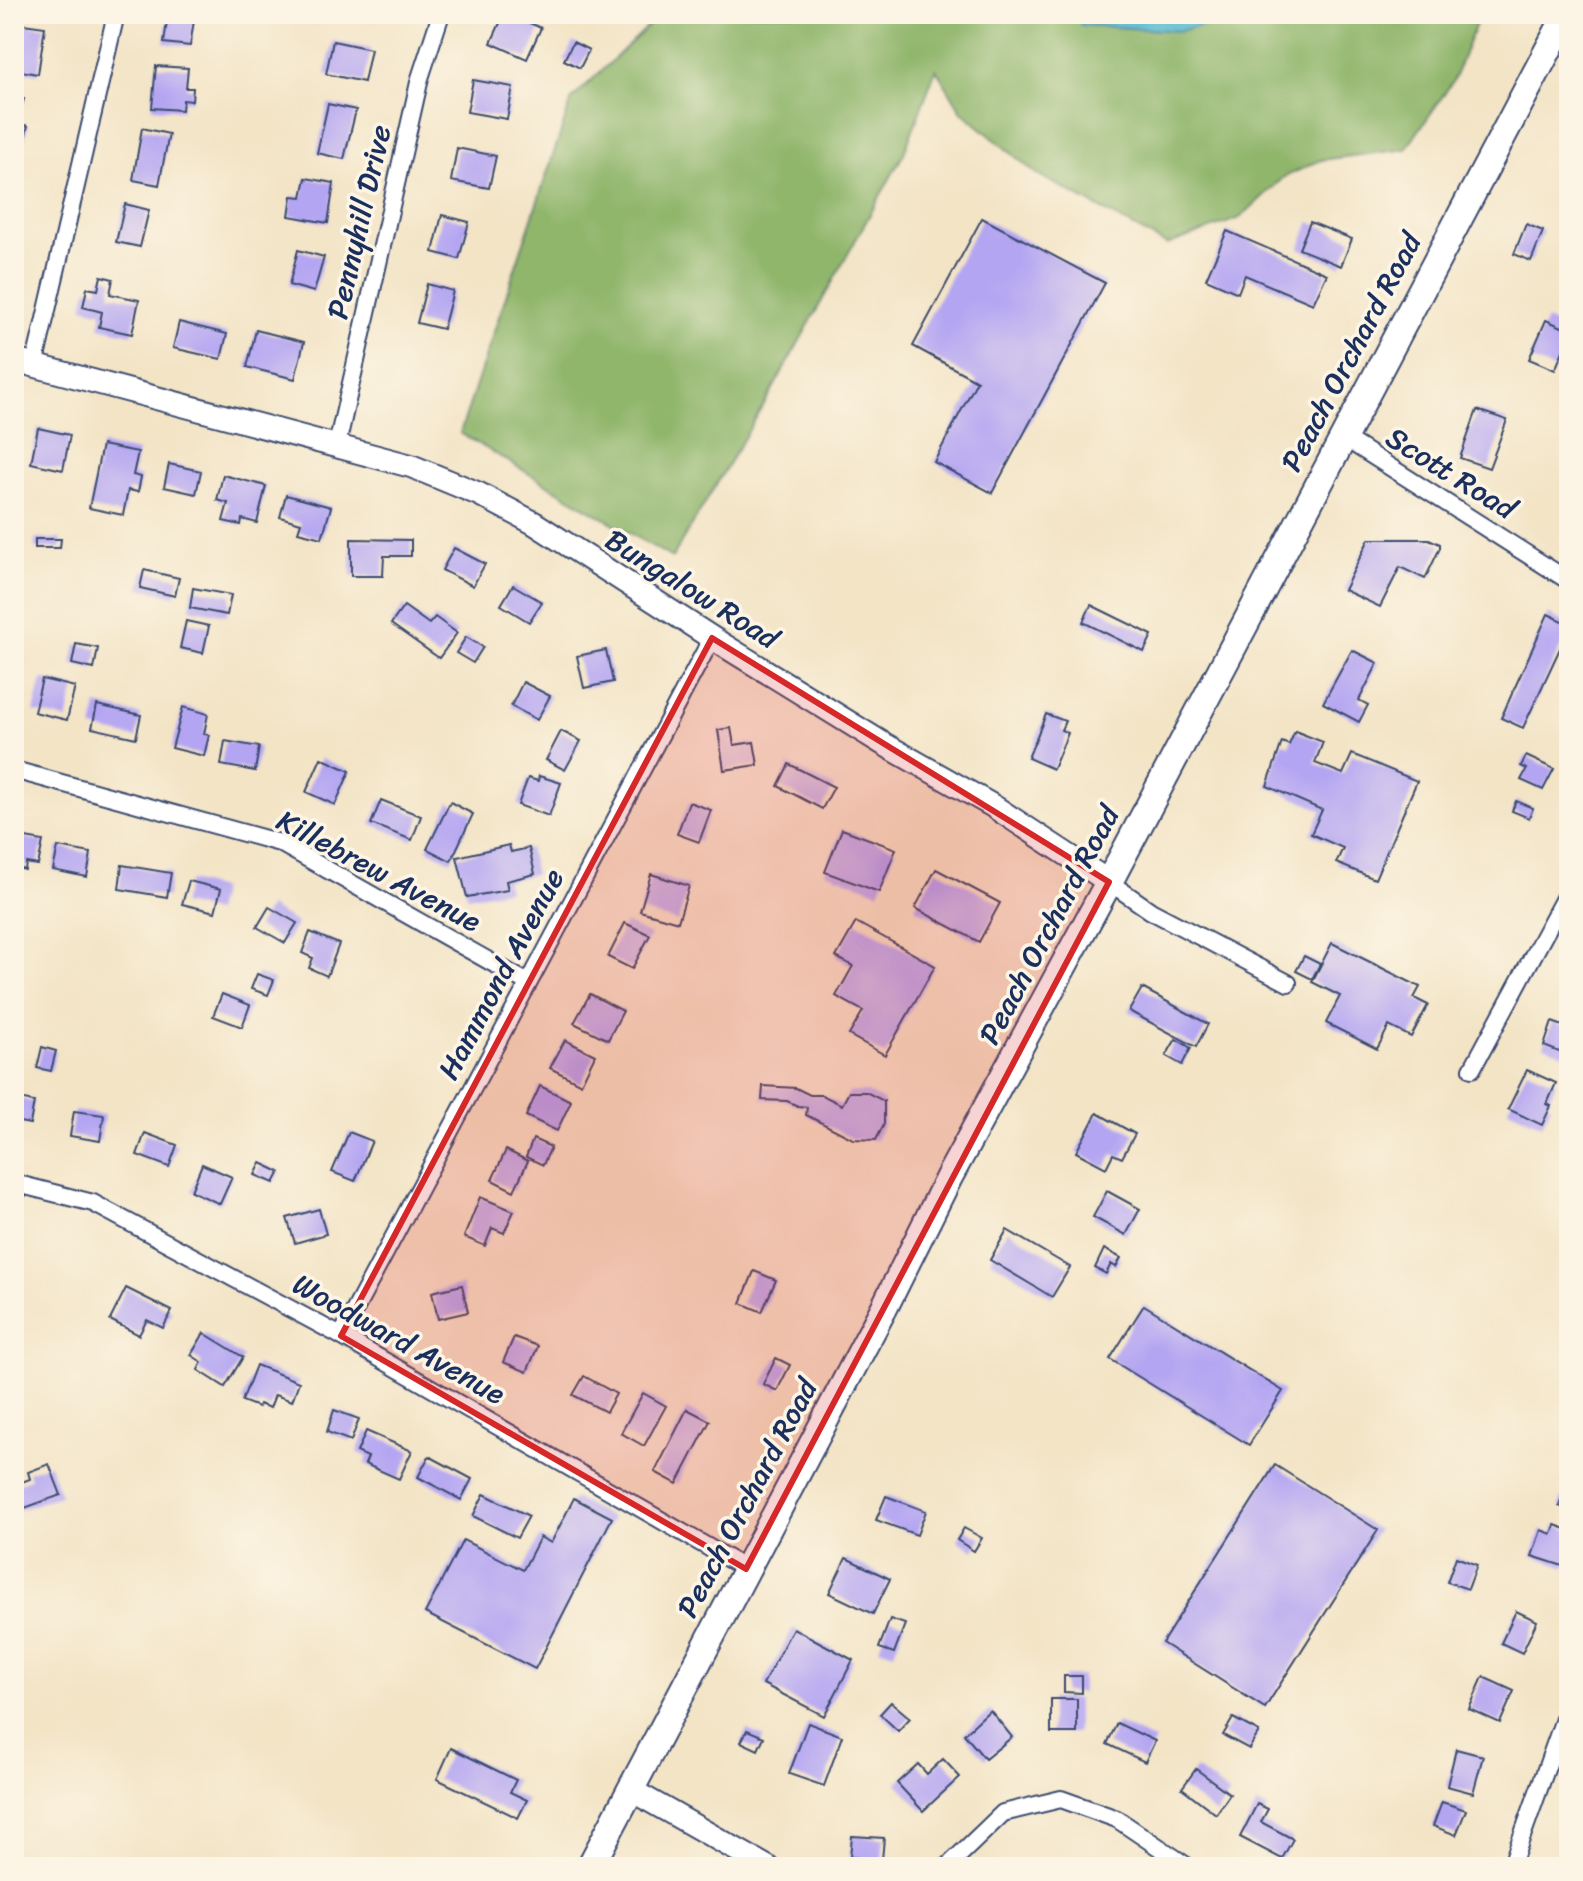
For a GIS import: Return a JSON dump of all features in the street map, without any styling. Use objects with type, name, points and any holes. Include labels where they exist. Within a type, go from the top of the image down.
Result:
[{"type":"main road","name":"Peach Orchard Road","points":[[590,1867],[906,1265],[935,1204],[1109,882],[1564,19]]},
{"type":"street","points":[[24,363],[116,14]]},
{"type":"street","name":"Pennyhill Drive","points":[[337,445],[420,78],[441,14]]},
{"type":"street","name":"Bungalow Road","points":[[24,363],[411,466],[479,494],[534,523],[882,743],[993,806],[1151,911],[1288,983]]},
{"type":"street","name":"Scott Road","points":[[1343,437],[1569,581]]},
{"type":"street","name":"Hammond Avenue","points":[[341,1336],[712,638]]},
{"type":"street","name":"Killebrew Avenue","points":[[14,770],[280,843],[528,983]]},
{"type":"street","points":[[1472,1069],[1569,889]]},
{"type":"street","name":"Woodward Avenue","points":[[14,1183],[93,1203],[341,1336],[746,1569]]},
{"type":"street","points":[[1511,1867],[1569,1705]]},
{"type":"street","points":[[631,1790],[767,1867]]},
{"type":"street","points":[[947,1867],[1003,1813],[1061,1799],[1117,1819],[1188,1867]]},
{"type":"highlighted area","points":[[712,638],[1109,882],[746,1569],[341,1336]]},
{"type":"green space","points":[[661,14],[1480,14],[1453,81],[1406,149],[1321,160],[1284,177],[1240,218],[1167,245],[1035,173],[962,112],[936,69],[904,153],[769,396],[672,558],[460,433],[572,99]]},
{"type":"water","points":[[1074,14],[1253,14],[1179,31],[1081,25]]},
{"type":"building","points":[[168,14],[195,14],[190,46],[164,43]]},
{"type":"building","points":[[504,14],[541,28],[527,59],[491,43]]},
{"type":"building","points":[[16,23],[45,27],[38,74],[14,70]]},
{"type":"building","points":[[333,41],[371,49],[364,82],[326,74]]},
{"type":"building","points":[[573,42],[589,50],[580,68],[564,60]]},
{"type":"building","points":[[156,66],[188,68],[186,88],[193,88],[192,101],[183,100],[182,110],[152,108]]},
{"type":"building","points":[[473,80],[513,87],[507,119],[467,112]]},
{"type":"building","points":[[14,96],[24,99],[17,123],[28,126],[23,144],[14,141]]},
{"type":"building","points":[[328,104],[356,110],[344,159],[317,153]]},
{"type":"building","points":[[142,128],[169,134],[159,185],[133,180]]},
{"type":"building","points":[[457,148],[496,156],[489,188],[451,181]]},
{"type":"building","points":[[306,178],[334,183],[328,223],[289,216],[292,196],[302,197]]},
{"type":"building","points":[[125,204],[149,210],[140,247],[116,242]]},
{"type":"building","points":[[442,215],[469,222],[459,259],[433,252]]},
{"type":"building","points":[[982,218],[1105,283],[992,493],[934,462],[977,381],[913,346]]},
{"type":"building","points":[[1310,222],[1352,239],[1341,266],[1299,249]]},
{"type":"building","points":[[1526,224],[1543,231],[1531,261],[1514,254]]},
{"type":"building","points":[[1227,231],[1327,274],[1313,304],[1245,275],[1238,293],[1206,279]]},
{"type":"building","points":[[298,250],[324,257],[314,292],[289,285]]},
{"type":"building","points":[[101,276],[113,279],[110,294],[139,300],[132,334],[99,327],[102,312],[83,307],[87,288],[98,290]]},
{"type":"building","points":[[427,284],[453,291],[443,329],[417,323]]},
{"type":"building","points":[[1546,320],[1569,330],[1555,370],[1529,359]]},
{"type":"building","points":[[179,322],[227,334],[221,359],[173,348]]},
{"type":"building","points":[[256,330],[304,342],[295,379],[247,367]]},
{"type":"building","points":[[1477,410],[1507,420],[1489,468],[1460,458]]},
{"type":"building","points":[[38,428],[70,435],[63,470],[31,463]]},
{"type":"building","points":[[102,445],[138,452],[133,475],[141,477],[138,492],[128,490],[123,515],[89,508]]},
{"type":"building","points":[[169,464],[201,471],[196,494],[164,487]]},
{"type":"building","points":[[223,475],[266,486],[257,523],[242,519],[241,525],[223,521],[228,503],[217,500]]},
{"type":"building","points":[[286,495],[331,507],[322,538],[298,532],[301,523],[280,517]]},
{"type":"building","points":[[35,539],[61,539],[60,548],[35,548]]},
{"type":"building","points":[[351,539],[411,540],[411,556],[384,556],[383,576],[351,576]]},
{"type":"building","points":[[1369,539],[1429,539],[1440,544],[1440,548],[1425,579],[1400,567],[1380,607],[1344,590]]},
{"type":"building","points":[[454,548],[485,564],[473,586],[442,570]]},
{"type":"building","points":[[144,570],[179,578],[175,596],[140,588]]},
{"type":"building","points":[[513,585],[542,602],[529,622],[501,605]]},
{"type":"building","points":[[193,588],[231,595],[227,615],[190,608]]},
{"type":"building","points":[[1091,605],[1152,635],[1144,652],[1083,622]]},
{"type":"building","points":[[404,606],[429,624],[435,617],[457,633],[439,658],[391,624]]},
{"type":"building","points":[[1548,614],[1569,624],[1569,629],[1523,728],[1501,718]]},
{"type":"building","points":[[186,621],[209,626],[203,653],[180,648]]},
{"type":"building","points":[[466,637],[483,647],[473,663],[456,653]]},
{"type":"building","points":[[76,644],[98,648],[94,669],[72,664]]},
{"type":"building","points":[[606,650],[613,682],[584,688],[577,656]]},
{"type":"building","points":[[1352,650],[1378,663],[1359,700],[1368,705],[1359,722],[1323,703]]},
{"type":"building","points":[[42,679],[75,687],[67,720],[34,712]]},
{"type":"building","points":[[523,682],[550,696],[537,720],[511,706]]},
{"type":"building","points":[[97,705],[141,715],[136,738],[92,728]]},
{"type":"building","points":[[183,707],[208,714],[204,734],[209,735],[204,756],[172,748]]},
{"type":"building","points":[[1046,714],[1065,721],[1061,730],[1068,733],[1053,769],[1028,758]]},
{"type":"building","points":[[731,728],[734,745],[754,742],[758,765],[724,770],[718,730]]},
{"type":"building","points":[[561,731],[581,741],[565,770],[546,760]]},
{"type":"building","points":[[1295,731],[1323,742],[1315,763],[1343,774],[1352,754],[1417,781],[1375,879],[1336,863],[1343,848],[1311,834],[1322,810],[1267,786],[1282,742],[1289,745]]},
{"type":"building","points":[[225,741],[259,747],[255,771],[221,765]]},
{"type":"building","points":[[1526,756],[1554,769],[1543,790],[1521,780],[1527,769],[1521,766]]},
{"type":"building","points":[[321,758],[350,771],[335,805],[306,792]]},
{"type":"building","points":[[789,764],[834,787],[822,809],[778,786]]},
{"type":"building","points":[[539,776],[561,783],[549,816],[518,805],[528,778],[538,781]]},
{"type":"building","points":[[381,800],[421,816],[412,840],[371,824]]},
{"type":"building","points":[[1516,801],[1533,808],[1529,818],[1512,811]]},
{"type":"building","points":[[450,802],[473,814],[451,861],[427,849]]},
{"type":"building","points":[[689,802],[711,810],[699,842],[677,834]]},
{"type":"building","points":[[842,829],[896,849],[879,892],[825,872]]},
{"type":"building","points":[[14,836],[43,841],[38,865],[26,863],[25,870],[14,867]]},
{"type":"building","points":[[509,845],[511,852],[529,848],[535,874],[506,881],[508,890],[467,897],[457,857]]},
{"type":"building","points":[[58,847],[91,853],[87,877],[53,870]]},
{"type":"building","points":[[122,865],[171,873],[167,897],[119,889]]},
{"type":"building","points":[[936,869],[1000,903],[979,942],[915,908]]},
{"type":"building","points":[[651,874],[689,886],[678,922],[640,911]]},
{"type":"building","points":[[189,881],[221,889],[215,912],[182,904]]},
{"type":"building","points":[[269,907],[297,923],[285,943],[257,927]]},
{"type":"building","points":[[856,922],[935,966],[885,1055],[849,1035],[863,1011],[836,996],[853,966],[836,957]]},
{"type":"building","points":[[625,923],[650,935],[632,969],[608,957]]},
{"type":"building","points":[[310,932],[339,944],[327,976],[309,968],[313,958],[302,953]]},
{"type":"building","points":[[1332,943],[1420,987],[1414,998],[1428,1005],[1411,1037],[1389,1026],[1377,1049],[1326,1023],[1340,996],[1312,982]]},
{"type":"building","points":[[1304,956],[1320,964],[1312,979],[1296,971]]},
{"type":"building","points":[[257,974],[274,980],[268,995],[251,989]]},
{"type":"building","points":[[1142,988],[1208,1024],[1196,1047],[1129,1011]]},
{"type":"building","points":[[222,994],[250,1005],[242,1027],[213,1016]]},
{"type":"building","points":[[590,994],[623,1011],[608,1040],[574,1023]]},
{"type":"building","points":[[1552,1022],[1569,1028],[1569,1041],[1564,1054],[1544,1046]]},
{"type":"building","points":[[1176,1039],[1191,1048],[1182,1065],[1166,1056]]},
{"type":"building","points":[[565,1040],[595,1055],[581,1084],[550,1068]]},
{"type":"building","points":[[42,1047],[56,1051],[51,1071],[37,1068]]},
{"type":"building","points":[[1527,1070],[1556,1083],[1547,1104],[1551,1106],[1542,1125],[1508,1109]]},
{"type":"building","points":[[540,1086],[571,1101],[557,1131],[526,1116]]},
{"type":"building","points":[[763,1086],[796,1088],[810,1095],[822,1095],[842,1105],[849,1092],[866,1092],[884,1101],[884,1124],[876,1140],[853,1139],[806,1115],[807,1107],[787,1101],[762,1100]]},
{"type":"building","points":[[14,1098],[34,1102],[30,1124],[14,1121]]},
{"type":"building","points":[[74,1111],[104,1115],[100,1141],[70,1136]]},
{"type":"building","points":[[1097,1113],[1135,1134],[1122,1158],[1113,1154],[1106,1168],[1076,1152]]},
{"type":"building","points":[[349,1132],[372,1141],[355,1181],[332,1172]]},
{"type":"building","points":[[145,1133],[177,1145],[169,1167],[137,1155]]},
{"type":"building","points":[[533,1139],[551,1147],[543,1165],[526,1157]]},
{"type":"building","points":[[506,1150],[528,1161],[514,1191],[492,1180]]},
{"type":"building","points":[[261,1163],[280,1172],[274,1183],[255,1175]]},
{"type":"building","points":[[202,1164],[232,1177],[220,1204],[191,1191]]},
{"type":"building","points":[[1107,1191],[1140,1209],[1126,1235],[1093,1217]]},
{"type":"building","points":[[480,1197],[514,1211],[504,1233],[492,1228],[485,1246],[464,1237]]},
{"type":"building","points":[[319,1209],[326,1234],[295,1243],[287,1218]]},
{"type":"building","points":[[1007,1230],[1070,1267],[1052,1297],[990,1260]]},
{"type":"building","points":[[1104,1249],[1121,1258],[1116,1267],[1111,1264],[1106,1274],[1095,1268]]},
{"type":"building","points":[[754,1271],[776,1280],[762,1312],[741,1303]]},
{"type":"building","points":[[462,1285],[468,1312],[438,1319],[432,1292]]},
{"type":"building","points":[[126,1288],[172,1311],[163,1328],[147,1320],[139,1335],[110,1320]]},
{"type":"building","points":[[1144,1305],[1283,1391],[1249,1445],[1110,1359]]},
{"type":"building","points":[[204,1333],[243,1357],[225,1387],[198,1370],[202,1362],[191,1355]]},
{"type":"building","points":[[514,1337],[538,1346],[527,1372],[503,1362]]},
{"type":"building","points":[[776,1358],[790,1365],[777,1391],[763,1384]]},
{"type":"building","points":[[256,1365],[299,1382],[292,1401],[275,1395],[270,1408],[242,1401]]},
{"type":"building","points":[[584,1376],[616,1394],[606,1412],[573,1395]]},
{"type":"building","points":[[643,1393],[666,1406],[644,1446],[621,1433]]},
{"type":"building","points":[[687,1409],[710,1421],[677,1484],[655,1472]]},
{"type":"building","points":[[334,1410],[359,1419],[351,1441],[327,1432]]},
{"type":"building","points":[[366,1431],[412,1451],[399,1479],[365,1464],[368,1457],[357,1452]]},
{"type":"building","points":[[429,1456],[472,1479],[461,1500],[418,1477]]},
{"type":"building","points":[[49,1464],[61,1495],[19,1510],[14,1485],[30,1479],[28,1472]]},
{"type":"building","points":[[1275,1465],[1378,1530],[1265,1708],[1162,1643]]},
{"type":"building","points":[[1569,1481],[1569,1509],[1559,1506]]},
{"type":"building","points":[[484,1494],[529,1516],[517,1538],[473,1516]]},
{"type":"building","points":[[886,1496],[926,1511],[917,1535],[876,1520]]},
{"type":"building","points":[[574,1498],[612,1518],[535,1669],[425,1613],[463,1540],[523,1570],[540,1537],[551,1543]]},
{"type":"building","points":[[1555,1525],[1569,1530],[1566,1567],[1532,1556],[1541,1530],[1552,1534]]},
{"type":"building","points":[[964,1528],[982,1538],[974,1551],[957,1540]]},
{"type":"building","points":[[1456,1557],[1477,1565],[1468,1589],[1447,1582]]},
{"type":"building","points":[[846,1558],[890,1579],[873,1614],[829,1593]]},
{"type":"building","points":[[1516,1611],[1537,1621],[1522,1653],[1501,1643]]},
{"type":"building","points":[[890,1619],[905,1624],[894,1653],[879,1648]]},
{"type":"building","points":[[793,1628],[853,1660],[824,1716],[763,1684]]},
{"type":"building","points":[[1064,1676],[1082,1676],[1082,1693],[1064,1692]]},
{"type":"building","points":[[1483,1677],[1514,1691],[1500,1723],[1469,1709]]},
{"type":"building","points":[[1051,1699],[1077,1699],[1077,1733],[1051,1733]]},
{"type":"building","points":[[891,1702],[910,1718],[898,1731],[880,1714]]},
{"type":"building","points":[[990,1710],[1012,1737],[985,1759],[964,1734]]},
{"type":"building","points":[[1233,1718],[1259,1732],[1249,1749],[1223,1735]]},
{"type":"building","points":[[808,1723],[842,1736],[824,1786],[789,1774]]},
{"type":"building","points":[[1117,1723],[1155,1741],[1145,1762],[1107,1744]]},
{"type":"building","points":[[747,1730],[764,1737],[758,1750],[741,1742]]},
{"type":"building","points":[[451,1748],[516,1780],[510,1792],[527,1800],[518,1818],[437,1779]]},
{"type":"building","points":[[1456,1749],[1483,1756],[1473,1793],[1447,1786]]},
{"type":"building","points":[[943,1759],[960,1777],[923,1811],[897,1783],[918,1764],[927,1774]]},
{"type":"building","points":[[1196,1769],[1230,1794],[1216,1814],[1182,1788]]},
{"type":"building","points":[[1442,1802],[1466,1810],[1456,1835],[1433,1826]]},
{"type":"building","points":[[1257,1804],[1268,1809],[1261,1822],[1293,1839],[1282,1859],[1240,1837]]},
{"type":"building","points":[[852,1836],[884,1838],[882,1860],[850,1857]]},
{"type":"building","points":[[1327,1861],[1345,1866],[1345,1867],[1325,1867]]}]
